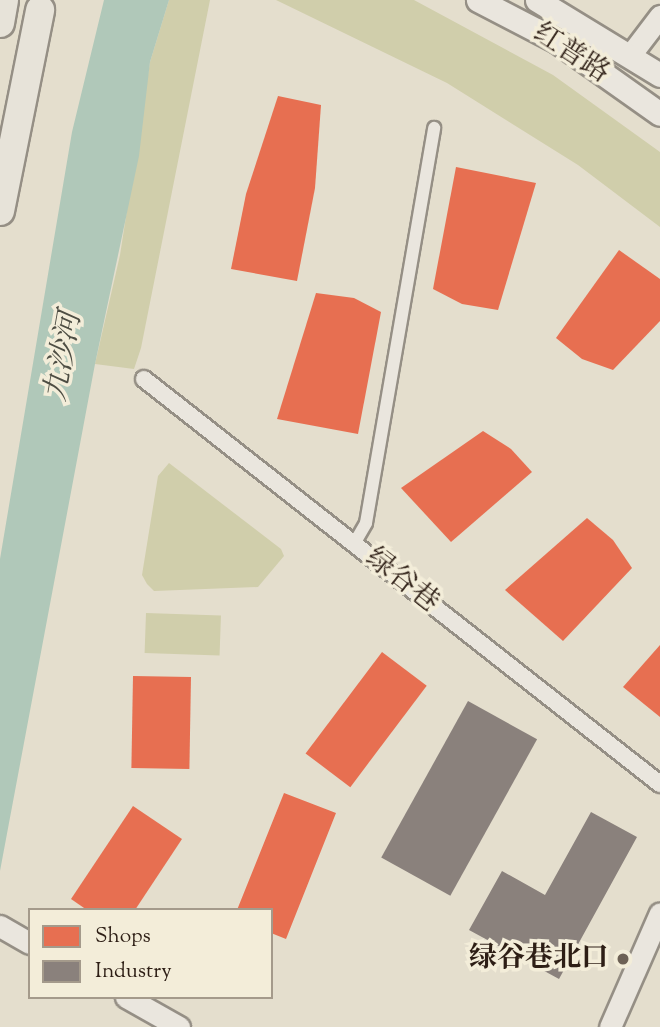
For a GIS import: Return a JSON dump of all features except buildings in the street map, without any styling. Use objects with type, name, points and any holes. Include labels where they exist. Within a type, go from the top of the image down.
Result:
[{"type":"highway","points":[[0,23],[4,0]]},
{"type":"highway","points":[[0,211],[40,10]]},
{"type":"main road","name":"红普路","points":[[478,0],[557,41],[660,114]]},
{"type":"main road","name":"红普路","points":[[537,0],[631,54],[660,75]]},
{"type":"street","points":[[631,54],[660,16]]},
{"type":"street","points":[[354,544],[366,523],[434,128]]},
{"type":"street","name":"绿谷巷","points":[[144,379],[660,784]]},
{"type":"street","points":[[610,1027],[660,913]]},
{"type":"street","points":[[1,927],[28,942]]},
{"type":"street","points":[[130,999],[179,1027]]},
{"type":"shaded area","points":[[169,0],[210,0],[141,348],[134,369],[95,364],[120,255],[150,62]]},
{"type":"shaded area","points":[[276,0],[414,0],[553,75],[660,152],[660,227],[578,165],[447,83]]},
{"type":"shaded area","points":[[169,463],[281,549],[284,556],[258,587],[154,591],[147,584],[142,575],[158,476]]},
{"type":"shaded area","points":[[146,613],[221,616],[220,656],[145,653]]},
{"type":"water","name":"九沙河","points":[[104,0],[169,0],[150,62],[139,156],[95,364],[0,871],[0,559],[72,132]]},
{"type":"place","name":"绿谷巷北口","points":[[623,959]]}]
